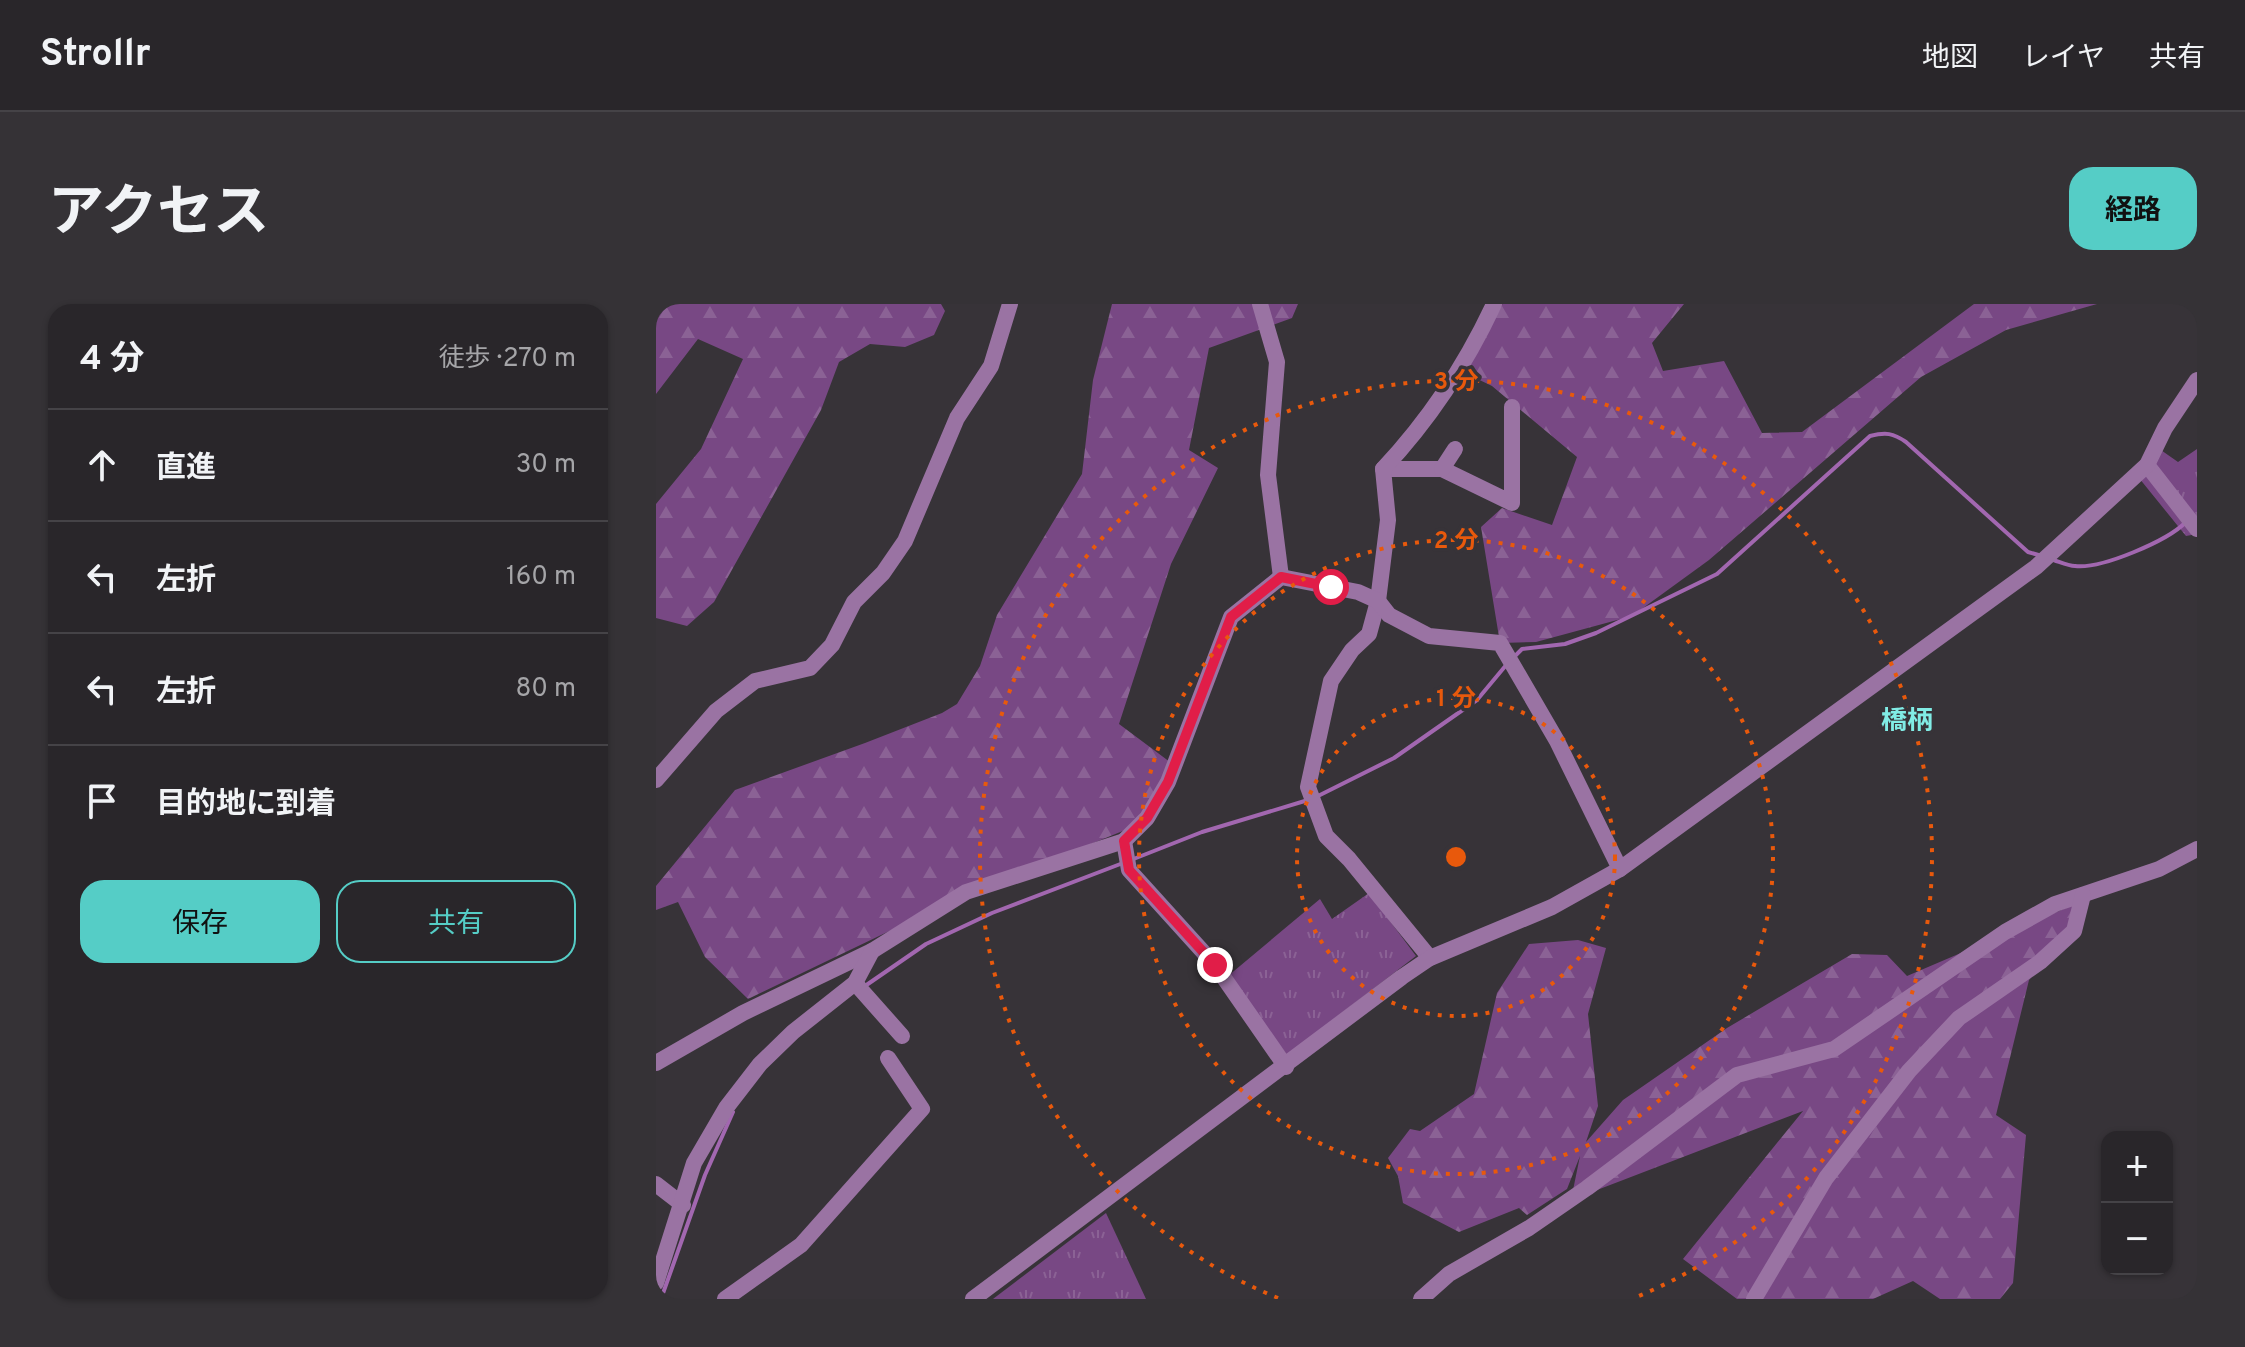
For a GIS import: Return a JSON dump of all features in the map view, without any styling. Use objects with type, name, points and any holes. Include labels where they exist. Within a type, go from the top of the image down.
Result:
[{"type":"street","points":[[656,780],[716,711],[755,681],[810,668],[832,645],[854,602],[883,573],[905,541],[957,418],[991,366],[1010,304]]},
{"type":"street","points":[[1260,304],[1277,362],[1268,475],[1281,577]]},
{"type":"street","points":[[1430,958],[1349,859],[1326,836],[1309,790],[1331,681],[1352,650],[1369,634],[1378,601],[1388,520],[1383,469],[1469,357],[1494,304]]},
{"type":"street","points":[[973,1299],[1112,1191],[1286,1067],[1430,958],[1552,907],[1620,869],[2039,564],[2147,465],[2165,428],[2197,380]]},
{"type":"street","points":[[1383,469],[1442,469],[1480,486],[1508,505],[1512,503],[1512,407]]},
{"type":"street","points":[[1442,469],[1455,449]]},
{"type":"street","points":[[2147,465],[2197,529]]},
{"type":"street","points":[[656,1063],[743,1013],[872,951],[966,892],[1126,854],[1168,782],[1231,617],[1281,577],[1358,592],[1378,601],[1389,615],[1429,636],[1500,643],[1557,741],[1620,869]]},
{"type":"street","points":[[1421,1299],[1449,1274],[1529,1228],[1587,1188],[1737,1075],[1834,1049],[1914,996],[1967,955],[2055,904],[2159,869],[2197,849]]},
{"type":"street","points":[[1126,854],[1215,965],[1286,1067]]},
{"type":"street","points":[[1754,1299],[1826,1178],[1909,1071],[1959,1018],[2040,962],[2074,931],[2083,895]]},
{"type":"street","points":[[656,1283],[694,1163],[726,1108],[760,1064],[793,1032],[858,987],[872,951]]},
{"type":"street","points":[[858,987],[902,1036]]},
{"type":"street","points":[[725,1299],[801,1245],[922,1109],[888,1058]]},
{"type":"street","points":[[656,1184],[683,1205]]},
{"type":"green space","points":[[656,304],[941,304],[945,311],[934,335],[905,347],[870,344],[839,362],[821,410],[714,602],[687,626],[656,618],[656,504],[701,449],[743,359],[698,339],[656,394]]},
{"type":"green space","points":[[1112,304],[1298,304],[1292,318],[1209,348],[1189,450],[1218,468],[1171,564],[1119,724],[1178,768],[1135,826],[956,899],[748,999],[705,957],[678,902],[656,910],[656,886],[735,790],[865,743],[942,713],[957,704],[980,666],[997,615],[1082,474],[1093,380]]},
{"type":"green space","points":[[1684,304],[1652,343],[1663,371],[1724,361],[1762,433],[1802,432],[1974,304],[2097,304],[2006,330],[1921,377],[1709,560],[1632,616],[1536,642],[1500,643],[1481,527],[1502,508],[1552,525],[1577,457],[1492,386],[1465,373],[1497,306]]},
{"type":"green space","points":[[2158,448],[2178,462],[2197,449],[2197,534],[2186,536],[2139,478]]},
{"type":"green space","points":[[1369,893],[1416,956],[1287,1055],[1228,976],[1320,899],[1332,919]]},
{"type":"green space","points":[[2073,905],[2064,940],[2029,980],[1996,1115],[2026,1135],[2013,1283],[2000,1299],[1940,1299],[1913,1281],[1873,1299],[1737,1299],[1683,1259],[1803,1111],[1571,1200],[1580,1156],[1567,1189],[1527,1215],[1519,1208],[1459,1232],[1403,1203],[1398,1176],[1388,1158],[1410,1129],[1420,1131],[1474,1094],[1497,993],[1529,944],[1578,940],[1606,948],[1588,1014],[1598,1106],[1586,1142],[1623,1100],[1727,1028],[1852,954],[1887,955],[1907,976]]},
{"type":"green space","points":[[1106,1213],[1146,1299],[993,1299]]},
{"type":"waterway","points":[[1513,658],[1522,649],[1565,644],[1596,633],[1717,574],[1870,436],[1889,434],[1906,442],[2028,552],[2042,556]]},
{"type":"waterway","points":[[2050,559],[2072,566],[2101,563],[2150,545],[2186,522]]},
{"type":"waterway","points":[[1316,797],[1394,758],[1477,700],[1507,664]]},
{"type":"waterway","points":[[1131,860],[1202,832],[1308,800]]},
{"type":"waterway","points":[[865,986],[926,944],[992,913],[1123,863]]},
{"type":"waterway","points":[[661,1299],[705,1175],[733,1112]]},
{"type":"district","name":"橋柄","points":[[1907,720]]},
{"type":"route","points":[[1215,965],[1129,870],[1124,841],[1147,818],[1168,782],[1231,617],[1281,577],[1331,587]]}]
